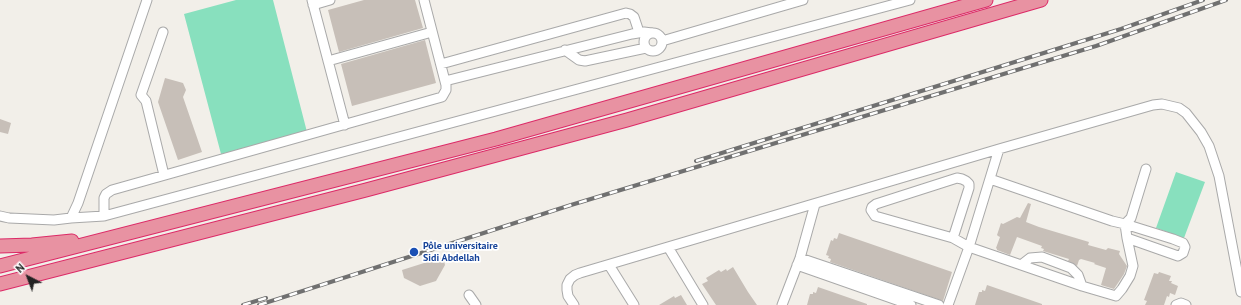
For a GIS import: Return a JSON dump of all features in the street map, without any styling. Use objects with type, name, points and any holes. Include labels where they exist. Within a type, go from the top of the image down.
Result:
[{"type":"highway","points":[[0,266],[496,139],[986,0]]},
{"type":"highway","points":[[0,284],[366,190],[619,122],[1041,0]]},
{"type":"highway","points":[[0,246],[32,245],[111,237]]},
{"type":"street","points":[[71,218],[78,203],[147,0]]},
{"type":"street","points":[[330,0],[313,2],[345,125]]},
{"type":"street","points":[[104,216],[103,202],[108,192],[440,98],[444,95],[446,90],[445,81],[424,0]]},
{"type":"street","points":[[662,41],[803,0]]},
{"type":"street","points":[[0,216],[9,218],[54,220],[104,216],[910,0]]},
{"type":"street","points":[[441,64],[626,13],[634,17],[639,32]]},
{"type":"street","points":[[162,32],[141,95],[146,101],[164,175]]},
{"type":"street","points":[[328,61],[432,32]]},
{"type":"street","points":[[445,81],[565,50],[639,32],[659,35],[662,41],[660,48],[655,51],[646,48],[588,61],[579,60],[565,50]]},
{"type":"street","points":[[646,48],[644,42],[645,39],[652,33]]},
{"type":"street","points":[[574,305],[567,290],[567,284],[574,275],[999,149],[1154,105],[1166,105],[1179,108],[1189,116],[1201,132],[1215,161],[1241,292]]},
{"type":"street","points":[[948,305],[969,247],[999,149]]},
{"type":"street","points":[[1125,224],[1131,218],[1146,169]]},
{"type":"street","points":[[953,238],[969,188],[969,184],[962,178],[957,178],[876,204],[872,207],[871,210],[875,216],[953,238],[969,247],[1082,286],[1116,296],[1122,290],[1130,276],[1133,266],[1125,224]]},
{"type":"street","points":[[990,179],[1112,221],[1173,239],[1183,243],[1185,247],[1183,253],[1178,256],[1127,238]]},
{"type":"street","points":[[782,305],[816,204]]},
{"type":"street","points":[[668,247],[703,305]]},
{"type":"street","points":[[1021,265],[1030,258],[1042,257],[1071,268],[1078,275],[1082,286]]},
{"type":"street","points":[[798,261],[910,305]]},
{"type":"street","points":[[798,261],[939,305]]},
{"type":"street","points":[[610,265],[634,305]]},
{"type":"street","points":[[469,295],[476,305]]},
{"type":"street","points":[[1176,305],[1181,303],[1186,305]]},
{"type":"green space","points":[[236,0],[273,0],[307,132],[221,154],[184,14]]},
{"type":"green space","points":[[1176,172],[1205,182],[1184,238],[1156,228]]},
{"type":"building","points":[[364,0],[415,0],[423,28],[339,52],[328,10]]},
{"type":"building","points":[[425,40],[436,83],[352,106],[341,64]]},
{"type":"building","points":[[165,78],[183,83],[186,90],[183,97],[202,152],[178,160],[158,102]]},
{"type":"building","points":[[0,119],[11,123],[8,134],[0,132]]},
{"type":"building","points":[[1028,203],[1031,204],[1026,222],[1089,242],[1088,245],[1106,250],[1108,248],[1120,251],[1119,254],[1127,266],[1124,274],[1114,289],[1101,285],[1106,268],[1081,259],[1079,260],[1077,266],[1068,261],[1069,259],[1043,251],[1044,249],[1041,248],[1042,246],[1017,237],[1010,255],[997,250],[996,248],[1000,237],[997,235],[1001,223],[1003,224],[1017,217],[1020,218]]},
{"type":"building","points":[[839,233],[952,272],[943,301],[830,262],[831,259],[826,255],[831,240],[833,241],[834,238],[837,239]]},
{"type":"building","points":[[443,257],[445,265],[436,281],[420,286],[404,278],[402,270]]},
{"type":"building","points":[[733,267],[757,305],[716,305],[702,284],[708,281],[706,278],[719,270],[721,272],[726,269],[727,271]]},
{"type":"building","points":[[1159,272],[1171,276],[1169,281],[1172,281],[1171,283],[1178,286],[1175,295],[1170,293],[1169,297],[1167,296],[1164,305],[1145,305],[1147,301],[1144,300],[1154,273],[1158,274]]},
{"type":"building","points":[[987,285],[1042,305],[975,305],[979,292],[982,292],[982,290],[985,291]]},
{"type":"building","points":[[818,287],[867,305],[807,305],[810,294],[813,294],[813,292],[816,293]]},
{"type":"building","points":[[681,295],[687,305],[659,305],[674,296],[675,298]]},
{"type":"railway","points":[[696,161],[1121,29],[1203,0]]},
{"type":"railway","points":[[259,305],[571,205],[1096,46],[1226,0]]},
{"type":"railway","points":[[243,305],[266,298]]},
{"type":"place","name":"Pôle universitaire Sidi Abdellah","points":[[414,252]]}]
